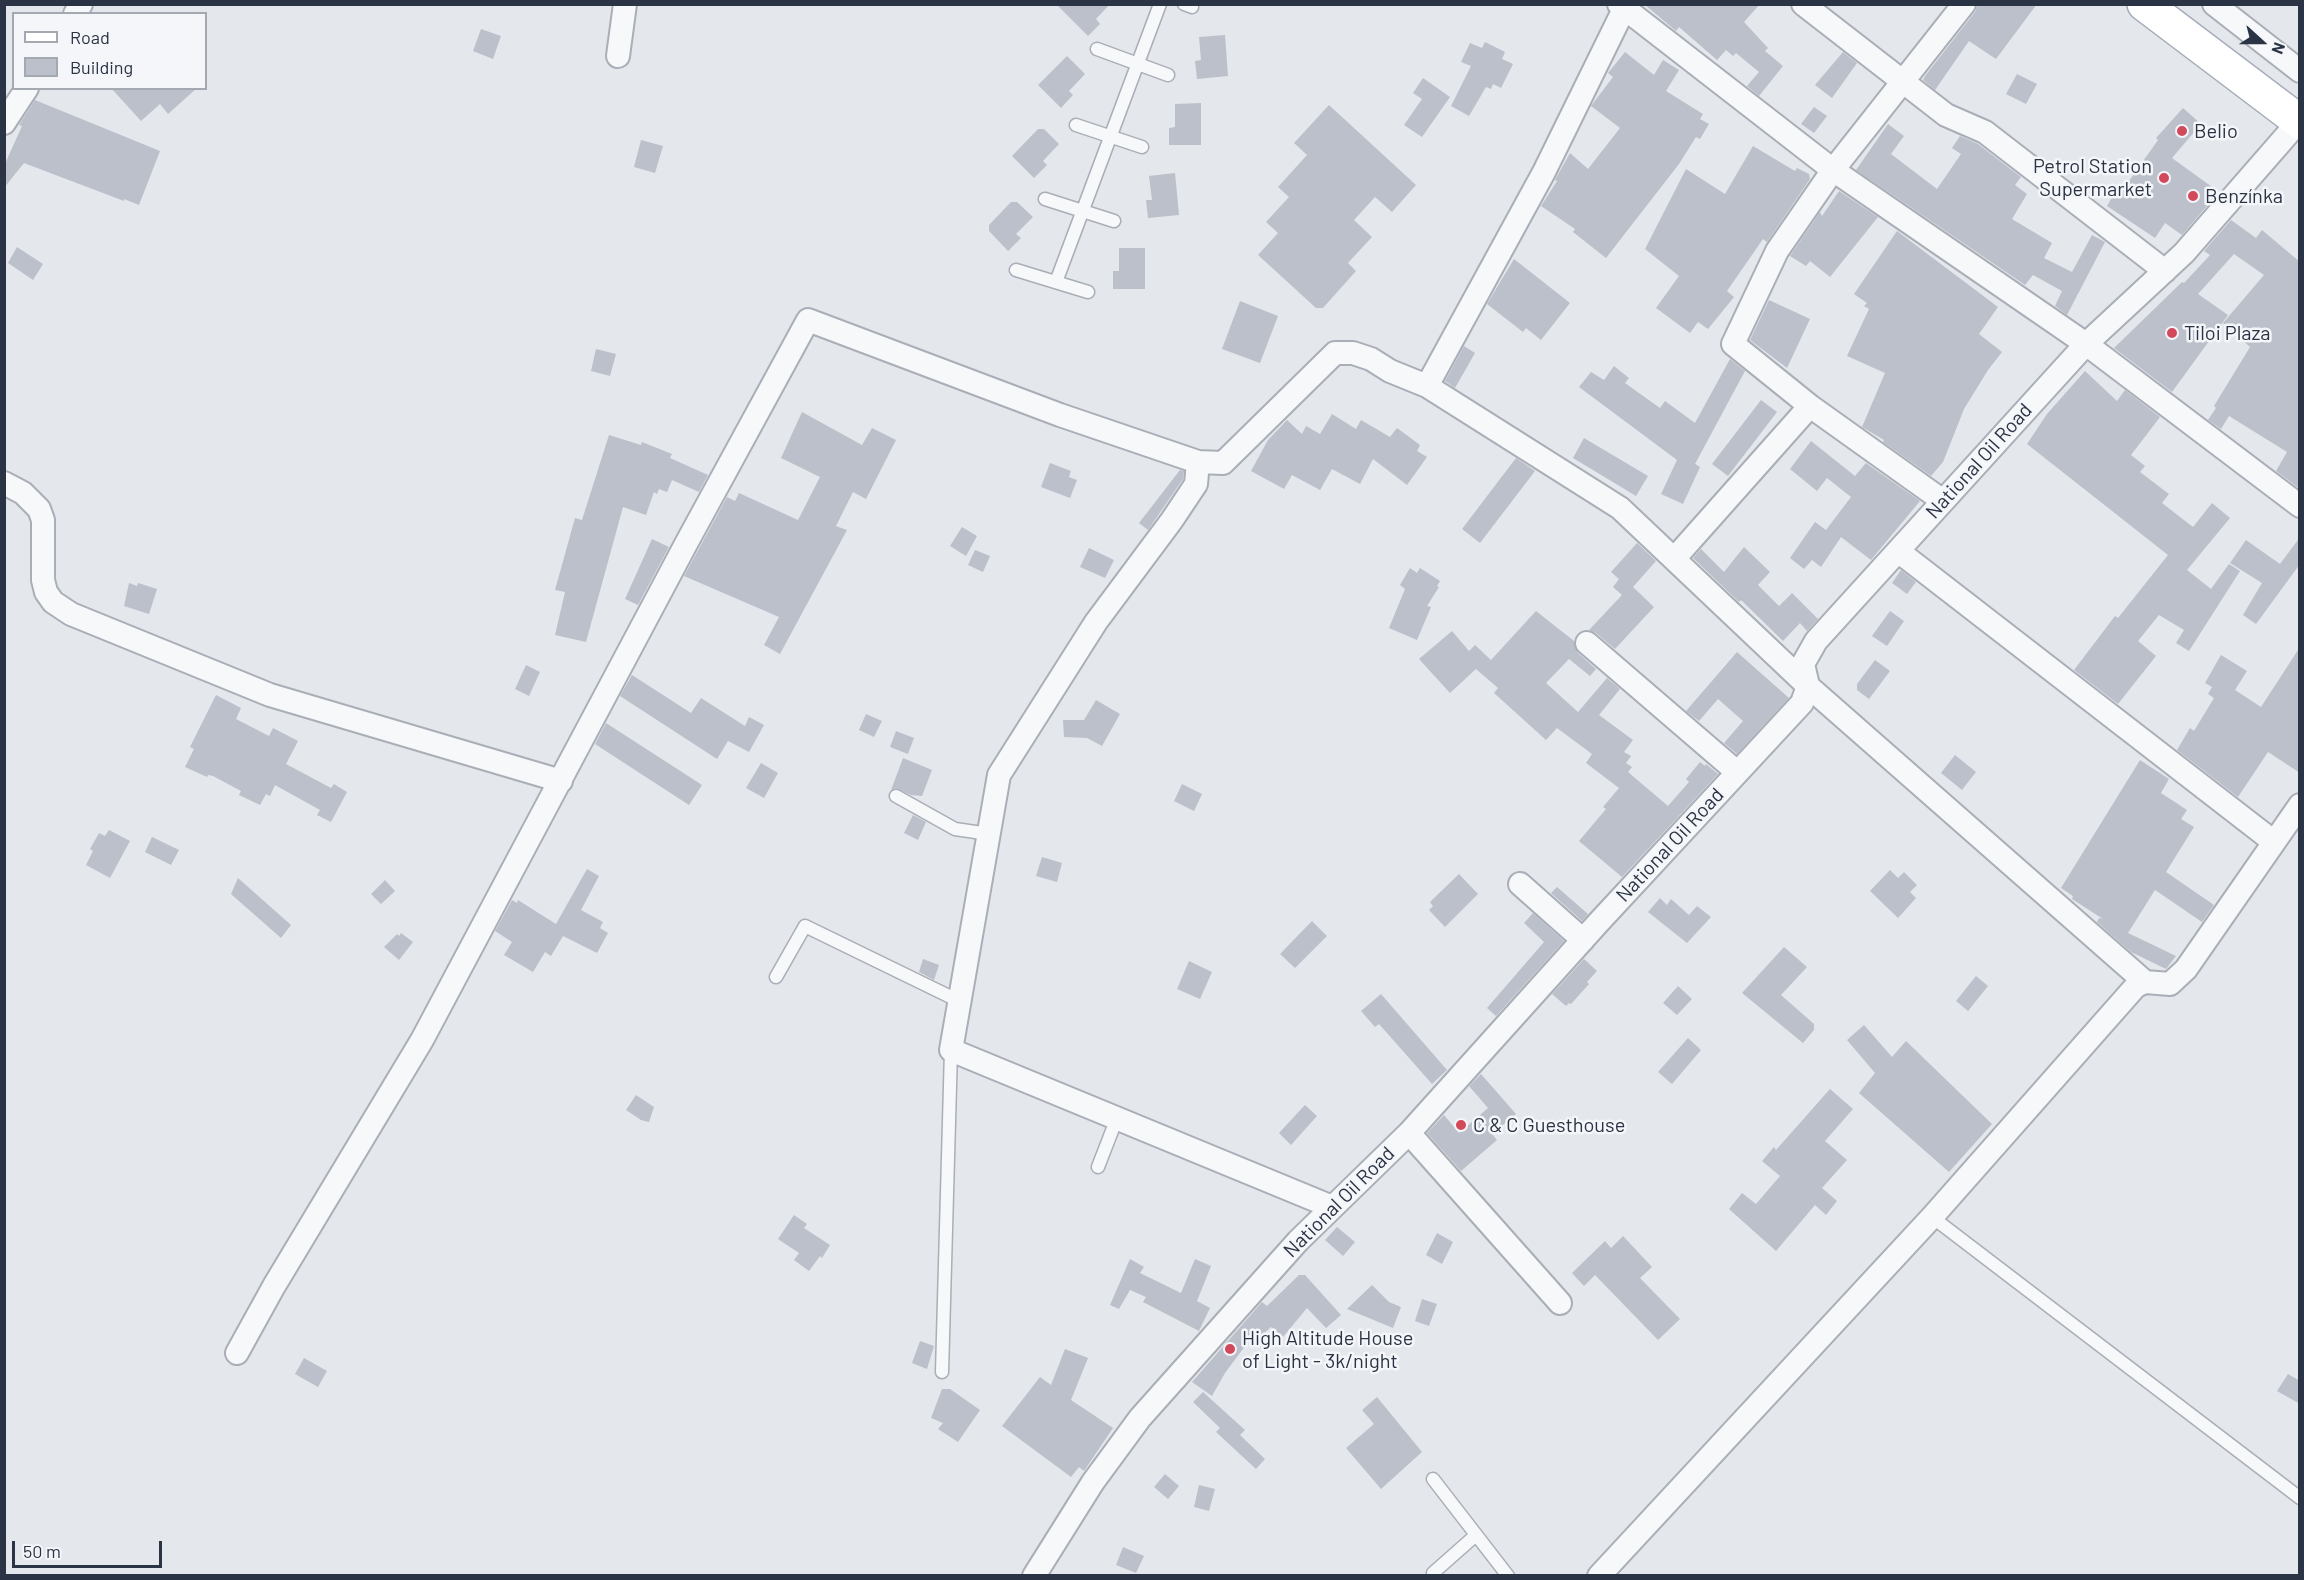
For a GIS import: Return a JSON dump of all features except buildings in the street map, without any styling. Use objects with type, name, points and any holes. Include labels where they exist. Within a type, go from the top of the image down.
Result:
[{"type":"main road","points":[[2144,4],[2299,122]]},
{"type":"street","points":[[618,56],[625,4]]},
{"type":"street","points":[[1803,4],[1946,115],[1985,132],[2165,271]]},
{"type":"street","points":[[1942,501],[1810,406],[1733,344],[1777,251],[1833,170],[1964,4]]},
{"type":"street","points":[[2214,4],[2300,71]]},
{"type":"street","points":[[1427,386],[1544,172],[1622,7],[1833,170],[2086,344],[2300,506]]},
{"type":"street","points":[[4,123],[26,90]]},
{"type":"street","name":"National Oil Road","points":[[1034,1575],[1093,1482],[1140,1418],[1298,1241],[1409,1133],[1802,703],[1808,686],[1803,664],[1816,641],[2086,344],[2184,253],[2299,122]]},
{"type":"street","points":[[237,1353],[274,1286],[422,1040],[808,320],[1060,414],[1198,462],[1223,463],[1335,353],[1353,353],[1427,386],[1620,508],[1808,686],[2145,982]]},
{"type":"street","points":[[1674,559],[1810,406]]},
{"type":"street","points":[[1198,462],[1196,484],[1096,622],[999,775],[951,1050],[1332,1208]]},
{"type":"street","points":[[4,483],[23,493],[39,509],[43,520],[43,580],[46,592],[53,602],[71,614],[270,695],[561,781]]},
{"type":"street","points":[[1898,551],[2274,842]]},
{"type":"street","points":[[1587,643],[1737,772]]},
{"type":"street","points":[[1599,1575],[1932,1217],[2136,986],[2145,982],[2170,984],[2186,969],[2300,805]]},
{"type":"street","points":[[1520,884],[1583,940]]},
{"type":"street","points":[[1409,1133],[1560,1302]]},
{"type":"lane","points":[[1056,282],[1160,4]]},
{"type":"lane","points":[[1097,49],[1168,75]]},
{"type":"lane","points":[[1076,125],[1142,147]]},
{"type":"lane","points":[[1045,199],[1114,221]]},
{"type":"lane","points":[[1016,270],[1088,292]]},
{"type":"lane","points":[[896,796],[955,828],[989,834]]},
{"type":"lane","points":[[776,977],[805,926],[959,1001]]},
{"type":"lane","points":[[942,1372],[951,1050]]},
{"type":"lane","points":[[1098,1167],[1117,1118]]},
{"type":"lane","points":[[1932,1217],[2300,1498]]},
{"type":"lane","points":[[1433,1479],[1508,1575]]},
{"type":"lane","points":[[1433,1573],[1476,1535]]},
{"type":"place","name":"Belio","points":[[2182,131]]},
{"type":"place","name":"Petrol Station Supermarket","points":[[2164,178]]},
{"type":"place","name":"Benzínka","points":[[2193,196]]},
{"type":"place","name":"Tiloi Plaza","points":[[2172,333]]},
{"type":"place","name":"C & C Guesthouse","points":[[1461,1125]]},
{"type":"place","name":"High Altitude House of Light - 3k/night","points":[[1230,1349]]}]
